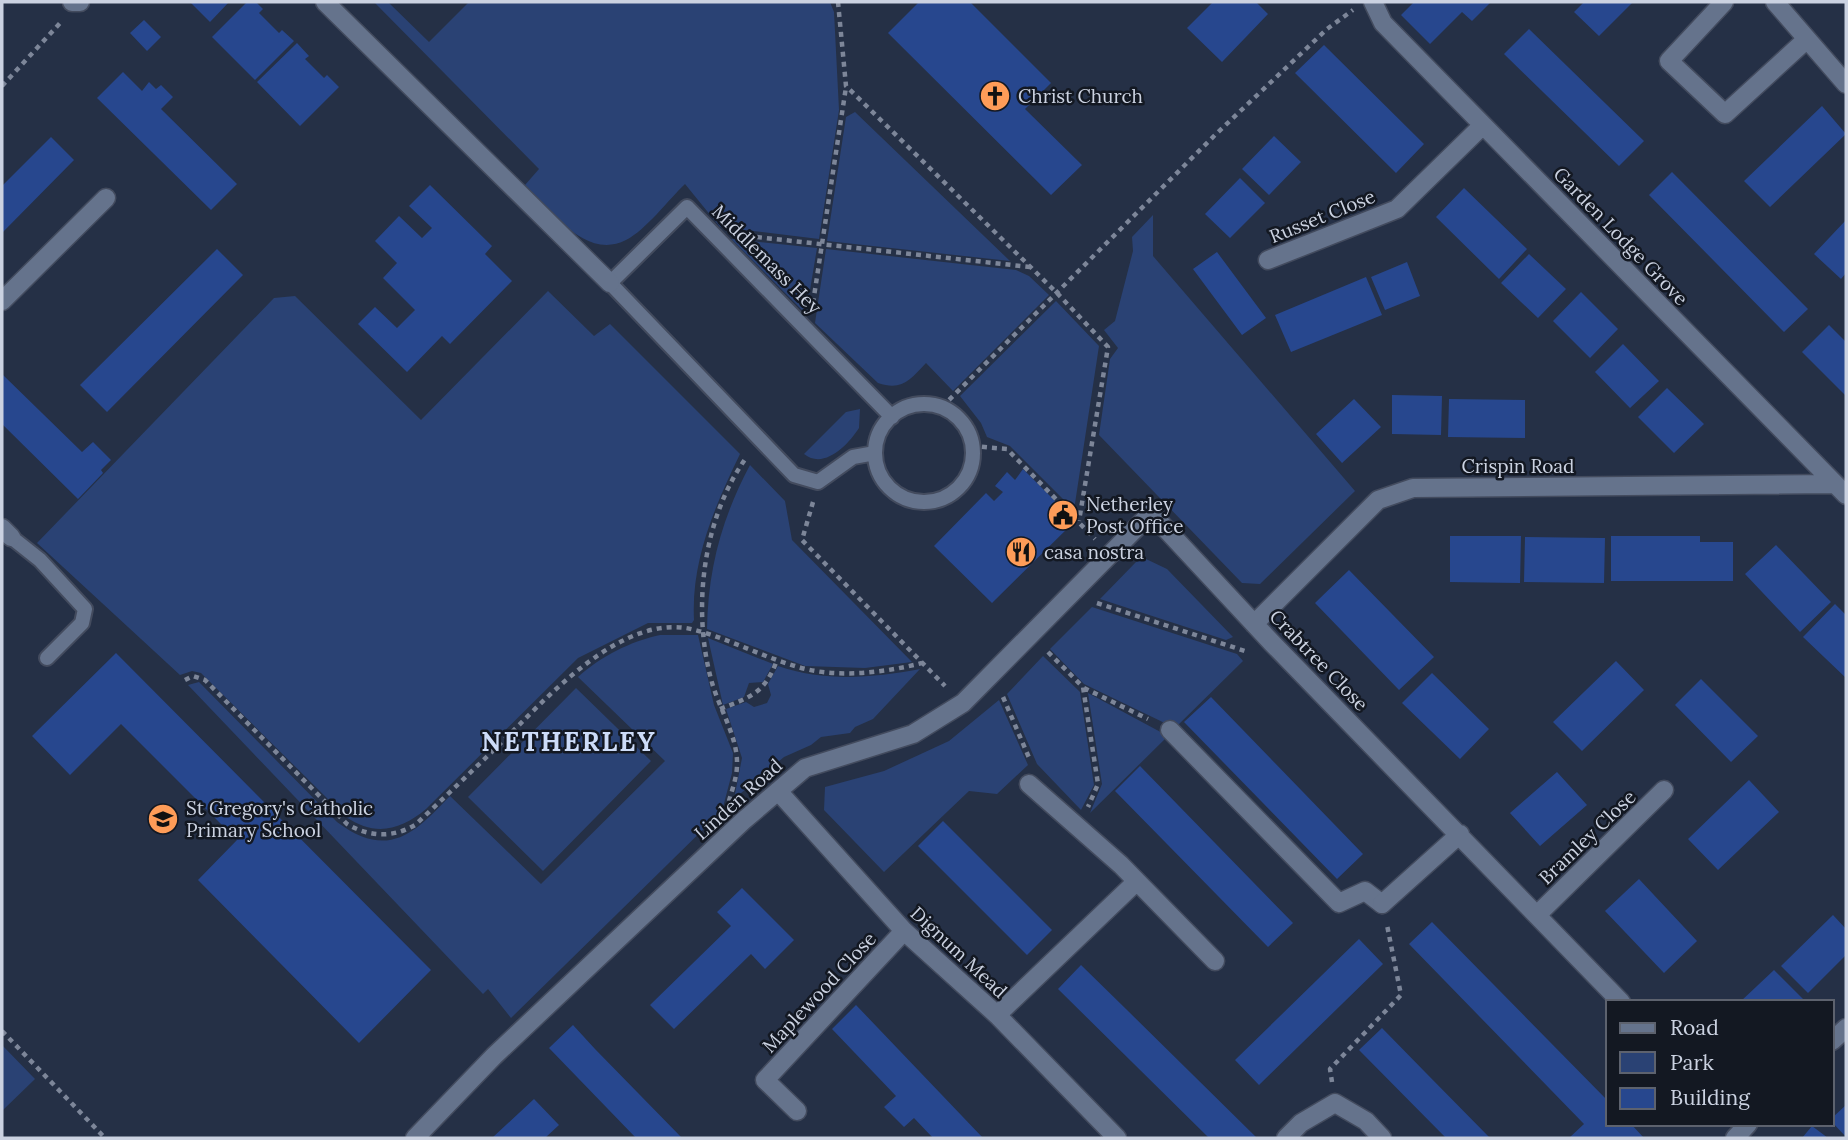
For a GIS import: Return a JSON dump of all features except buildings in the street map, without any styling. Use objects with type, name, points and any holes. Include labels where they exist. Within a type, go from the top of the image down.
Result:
[{"type":"street","points":[[72,2],[80,2]]},
{"type":"street","points":[[325,2],[610,283]]},
{"type":"street","name":"Garden Lodge Grove","points":[[1373,2],[1383,23],[1841,489]]},
{"type":"street","points":[[1724,2],[1669,61],[1725,114],[1807,38]]},
{"type":"street","points":[[1775,2],[1846,84]]},
{"type":"street","name":"Russet Close","points":[[1268,260],[1397,209],[1483,125]]},
{"type":"street","points":[[2,301],[106,198]]},
{"type":"street","name":"Crispin Road","points":[[1254,624],[1378,500],[1413,488],[1841,489]]},
{"type":"street","name":"Crabtree Close","points":[[1151,513],[1272,643],[1461,834],[1619,1000]]},
{"type":"street","name":"Linden Road","points":[[415,1138],[494,1056],[743,821],[805,768],[913,734],[963,703],[1151,513]]},
{"type":"street","points":[[1170,730],[1339,903],[1365,891],[1382,904],[1461,834]]},
{"type":"street","points":[[1029,784],[1136,882],[1215,961]]},
{"type":"street","name":"Bramley Close","points":[[1538,914],[1664,790]]},
{"type":"street","name":"Dignum Mead","points":[[778,791],[904,932],[997,1015],[1117,1138]]},
{"type":"street","points":[[997,1015],[1136,882]]},
{"type":"street","name":"Maplewood Close","points":[[797,1111],[765,1080],[904,932]]},
{"type":"street","points":[[1286,1138],[1301,1123],[1335,1103],[1366,1121],[1382,1138]]},
{"type":"lane","name":"Middlemass Hey","points":[[610,283],[687,207],[892,417]]},
{"type":"lane","points":[[610,283],[794,475],[818,482],[853,457],[876,453]]},
{"type":"lane","points":[[927,404],[942,407],[955,415],[965,426],[972,446],[969,471],[961,484],[949,495],[935,500],[919,501],[904,497],[891,489],[881,477],[876,453],[879,433],[892,417],[911,405],[927,404]]},
{"type":"lane","points":[[6,532],[40,560],[85,609],[82,623],[47,658]]},
{"type":"path","points":[[2,86],[80,2]]},
{"type":"path","points":[[803,326],[811,318],[846,86],[838,2]]},
{"type":"path","points":[[942,407],[1215,135],[1327,29],[1356,9]]},
{"type":"path","points":[[846,86],[1031,267],[1108,347],[1079,521]]},
{"type":"path","points":[[719,241],[727,234],[1031,267]]},
{"type":"path","points":[[743,821],[728,804],[737,769],[736,750],[720,709],[702,632],[706,562],[717,520],[744,460],[763,440]]},
{"type":"path","points":[[972,446],[1007,449],[1109,555]]},
{"type":"path","points":[[818,482],[802,540],[963,703]]},
{"type":"path","points":[[1078,586],[1096,602],[1244,651],[1272,643]]},
{"type":"path","points":[[185,680],[193,676],[205,680],[347,824],[357,830],[383,835],[396,834],[415,825],[575,671],[642,633],[665,628],[702,632],[799,668],[836,672],[900,669],[922,663]]},
{"type":"path","points":[[1028,635],[1083,687],[1170,730]]},
{"type":"path","points":[[720,709],[757,694],[772,673],[777,660]]},
{"type":"path","points":[[986,682],[1002,696],[1028,756],[1033,768],[1029,784]]},
{"type":"path","points":[[1074,824],[1084,814],[1098,784],[1083,687]]},
{"type":"path","points":[[1335,1103],[1330,1069],[1401,995],[1382,904]]},
{"type":"path","points":[[2,1031],[106,1138]]},
{"type":"green space","points":[[374,2],[388,2],[429,42],[469,2],[830,2],[834,12],[839,110],[819,239],[720,227],[685,184],[649,222],[626,240],[611,245],[596,244],[583,238],[557,218],[525,185],[539,169]]},
{"type":"green space","points":[[855,112],[1010,261],[827,241],[846,117]]},
{"type":"green space","points":[[1153,215],[1153,256],[1355,491],[1260,584],[1242,583],[1099,435],[1110,359],[1118,348],[1104,330],[1115,321],[1133,251],[1132,237]]},
{"type":"green space","points":[[731,239],[817,248],[806,314]]},
{"type":"green space","points":[[826,249],[1016,270],[1029,276],[1049,295],[953,391],[926,363],[900,385],[886,385],[878,383],[815,323]]},
{"type":"green space","points":[[548,291],[594,336],[610,324],[740,454],[706,534],[696,576],[692,623],[648,623],[578,658],[426,809],[407,822],[377,829],[346,817],[201,673],[192,671],[180,675],[37,543],[274,298],[295,296],[421,420]]},
{"type":"green space","points":[[1056,301],[1099,346],[1074,510],[1010,446],[987,437],[981,423],[960,396]]},
{"type":"green space","points":[[860,409],[859,428],[842,448],[819,459],[804,454],[846,412]]},
{"type":"green space","points":[[750,465],[785,501],[792,540],[912,662],[865,668],[805,666],[707,629],[710,585],[718,544]]},
{"type":"green space","points":[[1146,559],[1167,569],[1233,637],[1226,640],[1100,599],[1136,562]]},
{"type":"green space","points":[[1092,607],[1237,654],[1243,661],[1175,728],[1084,684],[1050,649]]},
{"type":"green space","points":[[660,635],[698,635],[714,705],[733,753],[732,773],[722,811],[511,1018],[488,989],[483,994],[188,685],[199,682],[337,822],[355,833],[371,839],[399,838],[412,831],[450,796],[541,884],[665,761],[578,677],[616,651]]},
{"type":"green space","points":[[708,638],[773,664],[763,682],[749,683],[744,697],[723,705]]},
{"type":"green space","points":[[1043,656],[1080,692],[1094,785],[1081,810],[1037,764],[1007,694]]},
{"type":"green space","points":[[778,666],[813,674],[849,677],[920,669],[873,719],[855,727],[850,733],[821,737],[811,745],[784,757],[734,799],[742,758],[726,709],[746,702],[754,707],[767,703],[771,695],[768,684]]},
{"type":"green space","points":[[576,688],[651,761],[543,871],[468,797]]},
{"type":"green space","points":[[1088,693],[1168,736],[1090,813],[1102,784]]},
{"type":"green space","points":[[999,700],[1028,765],[997,794],[969,791],[884,872],[824,810],[825,787],[884,771],[949,741]]},
{"type":"green space","points":[[2,1045],[35,1079],[2,1111]]},
{"type":"place","name":"Christ Church","points":[[995,96]]},
{"type":"place","name":"Netherley Post Office","points":[[1063,515]]},
{"type":"place","name":"casa nostra","points":[[1021,552]]},
{"type":"place","name":"St Gregory's Catholic Primary School","points":[[163,819]]},
{"type":"district","name":"NETHERLEY","points":[[569,742]]}]
